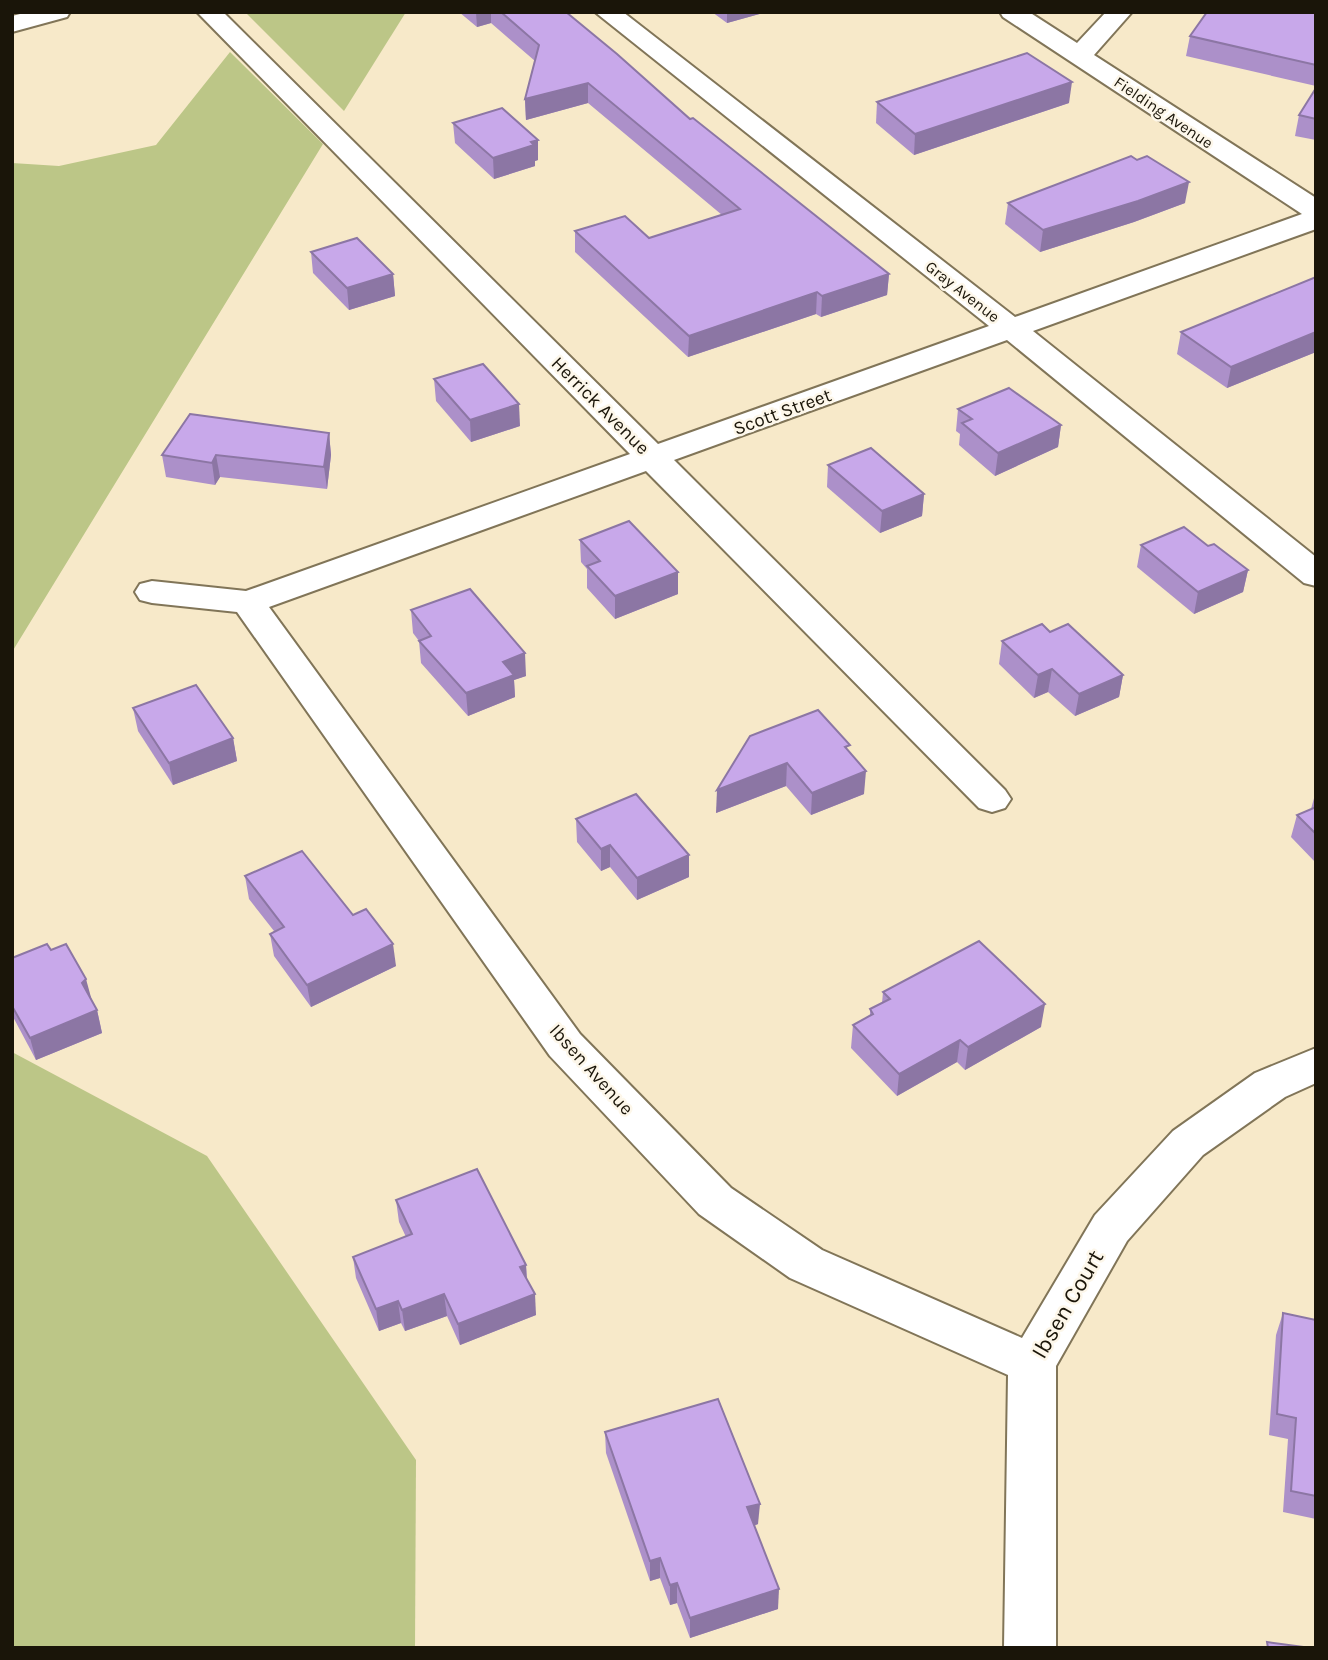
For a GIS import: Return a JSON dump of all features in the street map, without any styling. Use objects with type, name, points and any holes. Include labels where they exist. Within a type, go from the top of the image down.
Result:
[{"type":"street","points":[[12,24],[58,12]]},
{"type":"street","name":"Herrick Avenue","points":[[209,12],[992,799]]},
{"type":"street","name":"Gray Avenue","points":[[607,12],[1010,328],[1316,575]]},
{"type":"street","name":"Fielding Avenue","points":[[1012,12],[1316,211]]},
{"type":"street","points":[[1079,56],[1120,12]]},
{"type":"street","name":"Scott Street","points":[[248,603],[1316,219]]},
{"type":"street","points":[[152,592],[248,603]]},
{"type":"street","name":"Ibsen Avenue","points":[[248,603],[565,1045],[715,1201],[806,1264],[1032,1364]]},
{"type":"street","name":"Ibsen Court","points":[[1030,1648],[1032,1364],[1111,1228],[1188,1143],[1270,1085],[1316,1064]]},
{"type":"green space","points":[[245,12],[406,12],[344,111]]},
{"type":"green space","points":[[230,52],[323,144],[12,652],[12,163],[59,166],[156,145]]},
{"type":"green space","points":[[12,1052],[207,1156],[416,1460],[415,1648],[12,1648]]},
{"type":"building","points":[[501,12],[566,12],[690,119],[693,118],[889,274],[822,296],[817,292],[689,336],[575,231],[625,216],[649,238],[740,209],[588,83],[525,99],[539,45]]},
{"type":"building","points":[[1207,12],[1316,12],[1316,65],[1190,36]]},
{"type":"building","points":[[1027,53],[1072,82],[915,134],[877,102]]},
{"type":"building","points":[[1316,88],[1316,119],[1299,115]]},
{"type":"building","points":[[502,108],[538,140],[531,142],[534,145],[493,158],[453,123]]},
{"type":"building","points":[[1131,156],[1137,160],[1147,156],[1189,182],[1138,201],[1043,230],[1008,203]]},
{"type":"building","points":[[357,238],[393,274],[347,288],[311,252]]},
{"type":"building","points":[[1316,277],[1316,332],[1231,367],[1181,332]]},
{"type":"building","points":[[483,364],[519,404],[470,420],[434,379]]},
{"type":"building","points":[[1009,388],[1061,425],[998,453],[962,423],[972,419],[958,409]]},
{"type":"building","points":[[190,414],[329,433],[324,467],[216,455],[212,463],[162,455]]},
{"type":"building","points":[[871,448],[924,494],[882,511],[828,465]]},
{"type":"building","points":[[629,521],[678,572],[615,596],[587,566],[600,561],[580,540]]},
{"type":"building","points":[[1184,527],[1208,546],[1214,544],[1248,570],[1198,592],[1141,545]]},
{"type":"building","points":[[470,589],[525,653],[503,662],[514,675],[466,693],[419,641],[431,636],[411,610]]},
{"type":"building","points":[[1042,624],[1050,632],[1068,624],[1123,675],[1079,694],[1052,669],[1038,675],[1002,641]]},
{"type":"building","points":[[196,685],[233,738],[169,763],[133,708]]},
{"type":"building","points":[[818,710],[850,745],[845,747],[866,771],[812,793],[787,763],[717,790],[750,736]]},
{"type":"building","points":[[636,794],[689,855],[637,878],[610,845],[601,849],[576,819]]},
{"type":"building","points":[[1316,807],[1316,834],[1297,815]]},
{"type":"building","points":[[302,851],[353,915],[366,909],[393,944],[307,985],[270,934],[284,927],[245,876]]},
{"type":"building","points":[[979,941],[1045,1004],[968,1047],[960,1040],[899,1074],[853,1025],[873,1014],[870,1009],[890,999],[883,992]]},
{"type":"building","points":[[47,944],[51,950],[66,944],[86,979],[82,983],[97,1010],[30,1038],[12,1006],[12,958]]},
{"type":"building","points":[[477,1169],[526,1265],[520,1267],[535,1294],[458,1324],[444,1294],[402,1310],[398,1301],[376,1309],[353,1257],[412,1234],[396,1200]]},
{"type":"building","points":[[1283,1313],[1316,1320],[1316,1496],[1291,1491],[1296,1418],[1277,1414]]},
{"type":"building","points":[[718,1399],[760,1504],[747,1507],[779,1589],[690,1618],[677,1583],[670,1585],[660,1558],[650,1561],[605,1432]]},
{"type":"building","points":[[1267,1642],[1311,1648],[1268,1648]]}]
